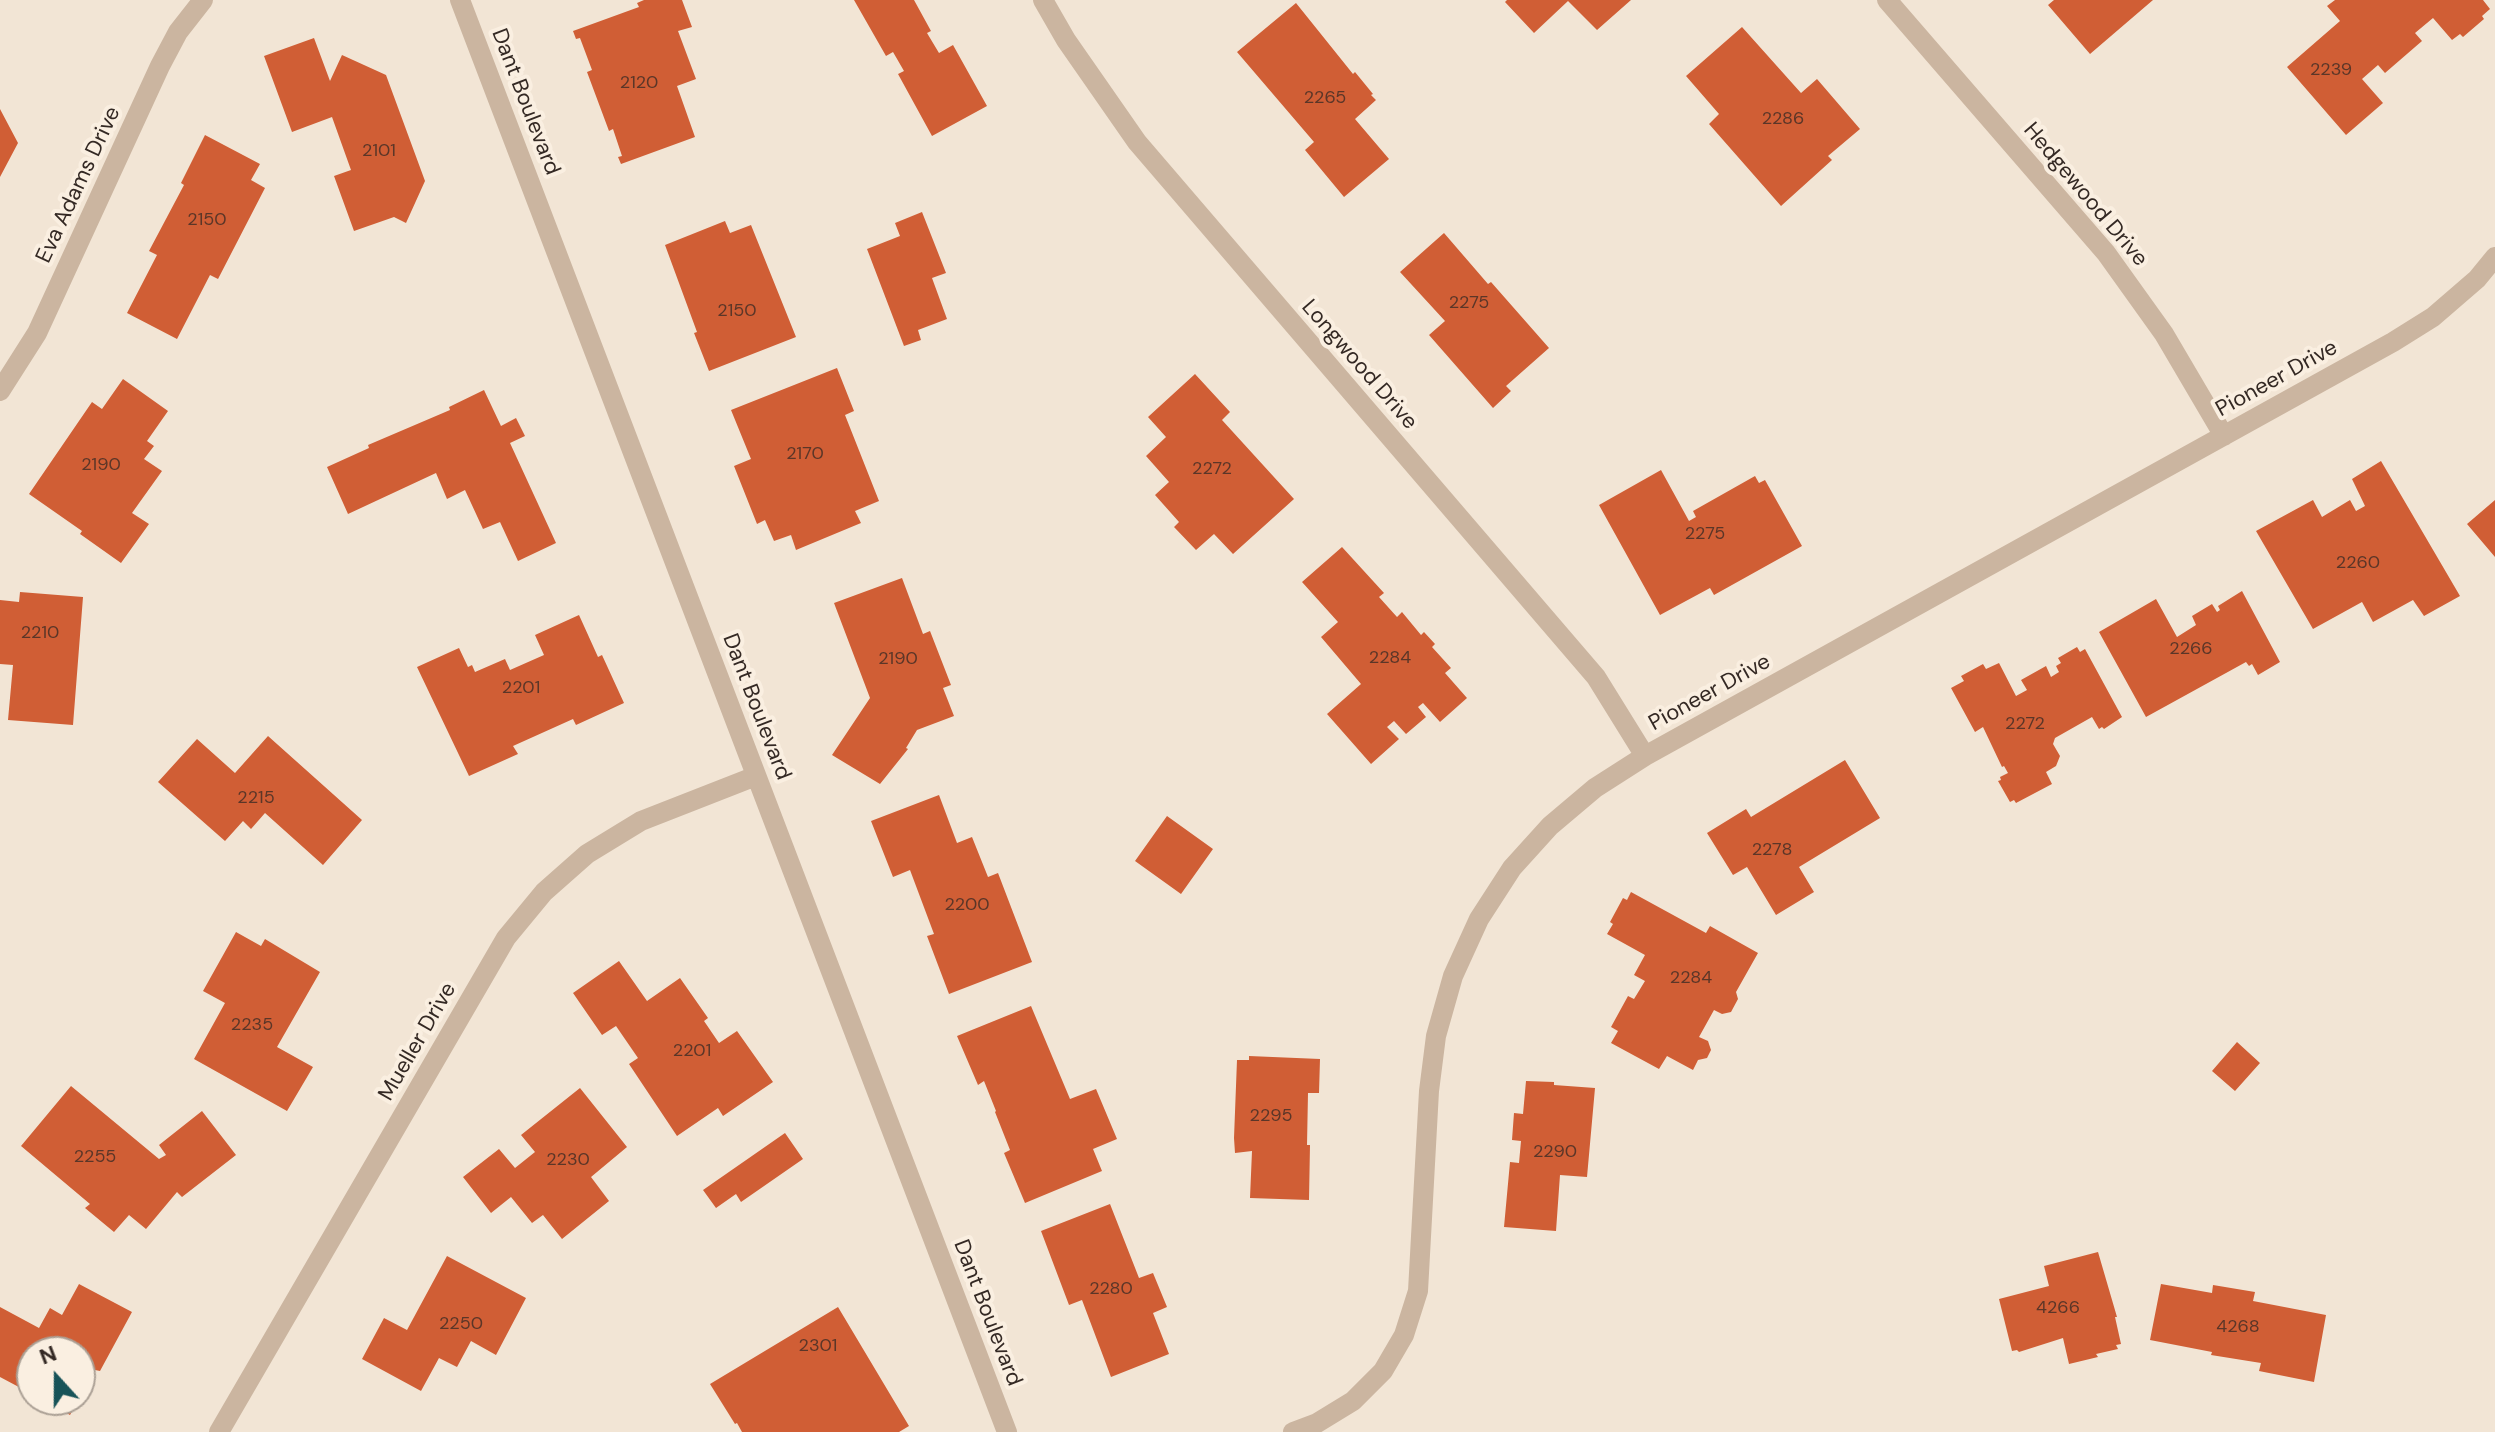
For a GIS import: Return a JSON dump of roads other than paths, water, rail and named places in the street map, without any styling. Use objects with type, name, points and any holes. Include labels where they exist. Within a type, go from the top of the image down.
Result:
[{"type":"street","name":"Eva Adams Drive","points":[[0,391],[37,333],[160,66],[178,32],[203,0]]},
{"type":"street","name":"Dant Boulevard","points":[[460,0],[1007,1432]]},
{"type":"street","name":"Longwood Drive","points":[[1043,0],[1066,40],[1137,142],[1596,677],[1645,756]]},
{"type":"street","name":"Hedgewood Drive","points":[[1887,0],[2106,253],[2164,334],[2224,436]]},
{"type":"street","name":"Pioneer Drive","points":[[1293,1432],[1317,1423],[1353,1401],[1383,1371],[1404,1335],[1418,1291],[1429,1091],[1436,1036],[1453,976],[1479,919],[1512,868],[1550,826],[1595,788],[1645,756],[2393,342],[2433,317],[2477,279],[2495,257]]},
{"type":"street","name":"Mueller Drive","points":[[219,1432],[516,926],[544,892],[587,854],[641,821],[756,776]]}]
